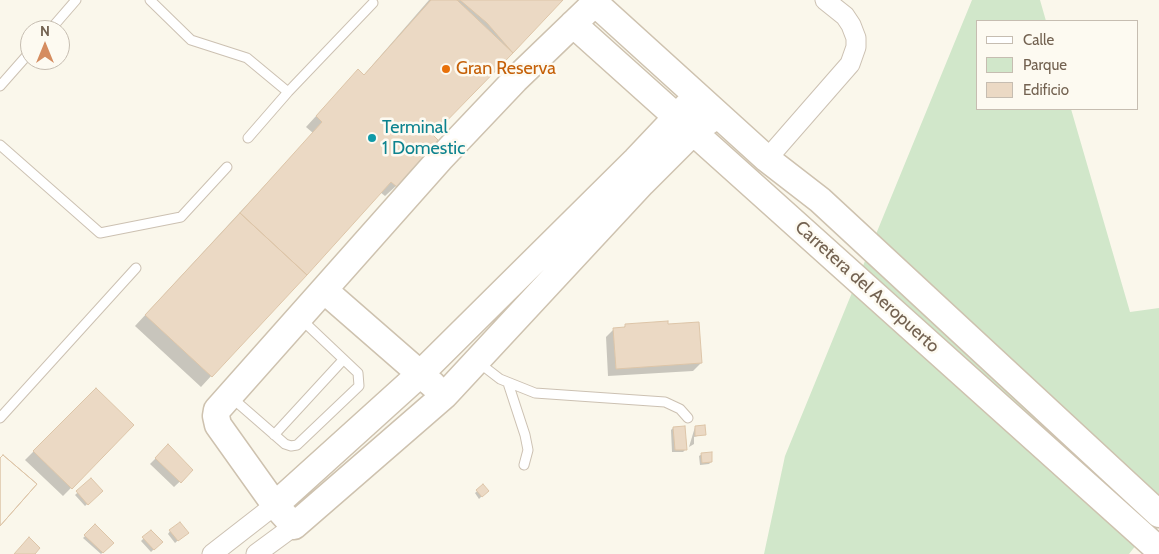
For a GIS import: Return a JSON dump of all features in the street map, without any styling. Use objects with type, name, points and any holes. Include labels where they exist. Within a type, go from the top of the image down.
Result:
[{"type":"street","points":[[767,159],[850,64],[856,47],[856,38],[851,25],[845,16],[825,0]]},
{"type":"street","points":[[294,526],[274,505],[218,425],[216,416],[218,410],[447,152],[515,80],[597,2]]},
{"type":"street","name":"Carretera del Aeropuerto","points":[[597,2],[717,115],[767,159],[820,200],[1159,514]]},
{"type":"street","name":"Carretera del Aeropuerto","points":[[573,24],[1159,550]]},
{"type":"street","points":[[256,554],[294,526],[445,395],[642,183],[686,124],[696,96]]},
{"type":"street","points":[[212,554],[274,505],[420,374],[686,124],[717,115]]},
{"type":"street","points":[[324,290],[445,395]]},
{"type":"lane","points":[[59,20],[76,0]]},
{"type":"lane","points":[[150,0],[191,40],[247,58],[288,92]]},
{"type":"lane","points":[[248,138],[288,92],[373,3]]},
{"type":"lane","points":[[0,86],[20,63]]},
{"type":"lane","points":[[0,145],[100,233],[182,217],[227,168]]},
{"type":"lane","points":[[0,418],[136,268]]},
{"type":"lane","points":[[229,396],[285,444],[291,446],[297,445],[360,386],[358,373],[300,317]]},
{"type":"lane","points":[[274,435],[343,360]]},
{"type":"lane","points":[[477,361],[508,383],[536,393],[665,402],[680,409],[688,418]]},
{"type":"lane","points":[[508,383],[528,450],[524,465]]},
{"type":"green space","points":[[972,0],[1040,0],[1046,20],[976,20],[976,110],[1071,110],[1130,312],[1159,308],[1159,516],[1129,554],[764,554],[785,456]]},
{"type":"building","name":"Terminal 1 Domestic","points":[[431,0],[460,0],[487,23],[513,53],[433,135],[438,140],[397,187],[391,182],[307,275],[240,213],[322,122],[316,116],[358,69],[364,75]]},
{"type":"building","points":[[457,0],[563,0],[513,53]]},
{"type":"building","points":[[240,213],[307,275],[212,377],[145,315]]},
{"type":"building","points":[[668,321],[668,324],[699,322],[702,363],[616,369],[613,328],[625,327],[625,324]]},
{"type":"building","points":[[96,388],[134,425],[72,489],[33,451]]},
{"type":"building","points":[[705,425],[706,435],[695,436],[695,426]]},
{"type":"building","points":[[685,426],[687,450],[675,450],[673,427]]},
{"type":"building","points":[[168,444],[193,470],[181,483],[155,458]]},
{"type":"building","points":[[712,452],[712,462],[702,463],[701,453]]},
{"type":"building","points":[[3,455],[37,484],[0,526],[0,458]]},
{"type":"building","points":[[3,455],[37,484],[0,526],[0,458]]},
{"type":"building","points":[[91,478],[103,491],[88,505],[76,491]]},
{"type":"building","points":[[483,484],[489,491],[482,497],[476,490]]},
{"type":"building","points":[[180,522],[189,533],[178,541],[169,530]]},
{"type":"building","points":[[95,524],[114,543],[103,553],[84,535]]},
{"type":"building","points":[[151,530],[163,542],[154,550],[142,537]]},
{"type":"building","points":[[29,537],[40,548],[35,554],[14,554]]},
{"type":"place","name":"Gran Reserva","points":[[446,69]]},
{"type":"place","name":"Terminal 1 Domestic","points":[[372,138]]}]
